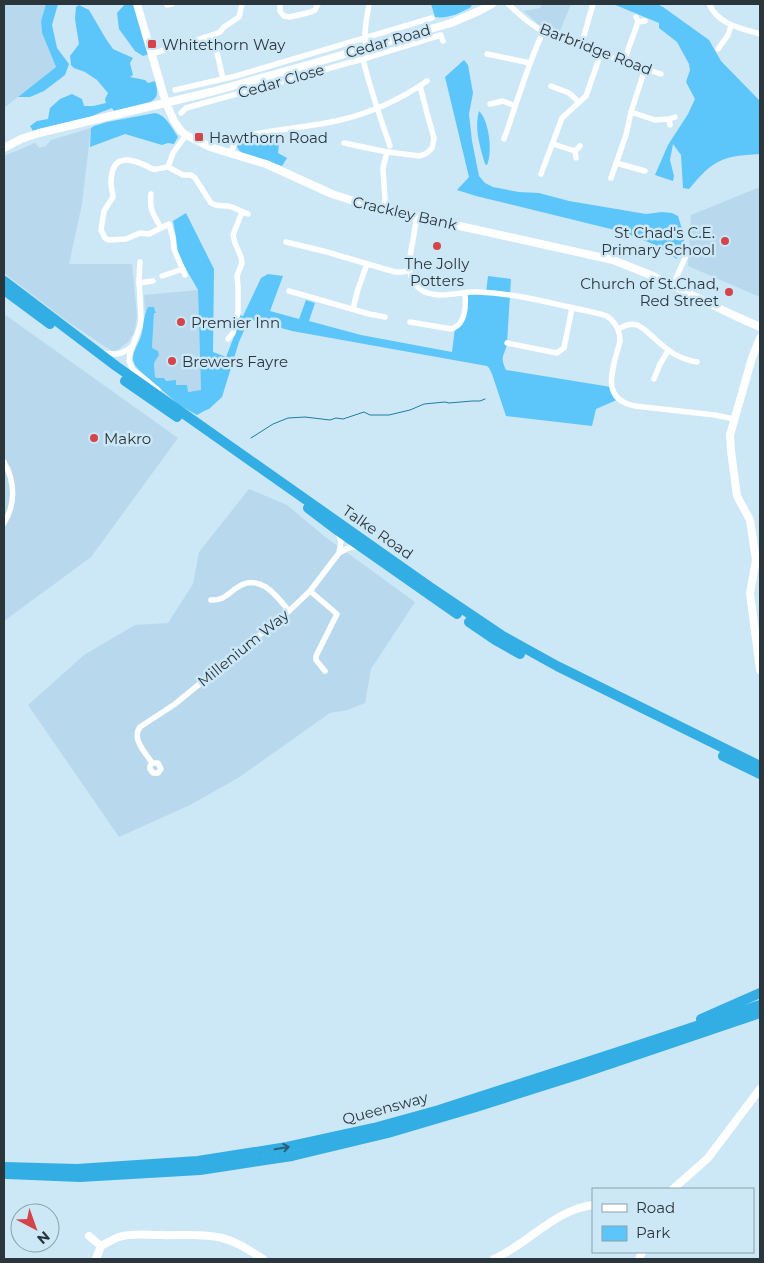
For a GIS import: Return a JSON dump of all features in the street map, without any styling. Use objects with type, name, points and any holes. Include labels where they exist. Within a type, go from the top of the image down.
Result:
[{"type":"highway","name":"Talke Road","points":[[4,281],[116,366],[501,635],[557,666],[760,767]]},
{"type":"highway","name":"Talke Road","points":[[4,290],[145,395],[496,641],[555,673],[760,767]]},
{"type":"highway","points":[[622,1051],[760,993]]},
{"type":"highway","name":"Queensway","points":[[4,1166],[77,1169],[198,1161],[287,1147],[374,1128],[439,1110],[760,1005]]},
{"type":"highway","name":"Queensway","points":[[4,1174],[80,1177],[200,1170],[292,1156],[388,1133],[476,1107],[760,1014]]},
{"type":"highway","points":[[663,1047],[760,1020]]},
{"type":"highway","points":[[4,1178],[80,1177]]},
{"type":"street","name":"Crackley Bank","points":[[137,4],[166,103],[174,121],[186,135],[210,147],[266,164],[332,194],[360,203],[613,260],[632,266],[760,327]]},
{"type":"street","points":[[151,54],[220,32],[224,26],[239,17],[242,4]]},
{"type":"street","points":[[280,4],[280,11],[284,16],[290,17],[311,12],[315,10],[318,4]]},
{"type":"street","points":[[366,48],[365,38],[369,4]]},
{"type":"street","name":"Cedar Road","points":[[4,148],[39,133],[211,92],[451,23],[479,12],[492,4]]},
{"type":"street","name":"Barbridge Road","points":[[508,4],[526,20],[544,32],[661,74]]},
{"type":"street","points":[[581,46],[593,4]]},
{"type":"street","points":[[709,4],[719,18],[731,26],[760,34]]},
{"type":"street","points":[[624,61],[637,19],[645,21]]},
{"type":"street","name":"Cedar Road","points":[[178,91],[430,20]]},
{"type":"street","points":[[718,49],[728,35],[731,26]]},
{"type":"street","points":[[503,135],[536,47],[544,32]]},
{"type":"street","points":[[213,35],[223,79]]},
{"type":"street","name":"Cedar Close","points":[[181,113],[186,108],[363,58],[442,38]]},
{"type":"street","points":[[541,171],[562,118],[586,96],[601,53]]},
{"type":"street","points":[[487,54],[530,63]]},
{"type":"street","points":[[363,58],[367,77],[388,143]]},
{"type":"street","points":[[611,178],[626,135],[631,112],[645,69]]},
{"type":"street","points":[[282,72],[284,81]]},
{"type":"street","points":[[231,153],[237,138],[339,120],[377,109],[427,81]]},
{"type":"street","points":[[344,143],[387,152],[420,156],[427,153],[432,148],[434,138],[420,86]]},
{"type":"street","points":[[555,90],[569,93],[579,102]]},
{"type":"street","points":[[490,104],[503,101],[515,106]]},
{"type":"street","points":[[631,112],[655,120],[671,120]]},
{"type":"street","points":[[168,167],[174,153],[186,135]]},
{"type":"street","points":[[553,144],[576,154],[580,146]]},
{"type":"street","points":[[383,209],[385,200],[383,168],[387,152]]},
{"type":"street","points":[[169,224],[149,234],[140,233],[126,239],[109,240],[105,238],[101,230],[104,211],[113,197],[110,183],[116,163],[124,159],[141,163],[154,169],[168,167],[182,175],[191,175],[195,178],[211,203],[220,207],[228,206],[245,213],[233,236],[242,263],[237,276],[241,286],[233,333],[228,339]]},
{"type":"street","points":[[616,163],[645,171]]},
{"type":"street","points":[[151,194],[151,209],[161,228]]},
{"type":"street","points":[[417,216],[408,263],[412,280],[425,292],[441,295],[476,292],[522,296],[606,316],[612,320],[618,329],[620,341],[611,380],[611,387],[620,401],[635,406],[715,414],[734,419]]},
{"type":"street","points":[[162,276],[184,272],[174,249],[173,238],[166,217]]},
{"type":"street","points":[[286,242],[395,272],[409,270]]},
{"type":"street","points":[[673,285],[685,258]]},
{"type":"street","points":[[140,262],[141,318],[129,361],[133,370],[199,424]]},
{"type":"street","points":[[353,309],[367,264]]},
{"type":"street","points":[[139,283],[153,281]]},
{"type":"street","points":[[289,291],[385,317]]},
{"type":"street","points":[[410,322],[451,329],[455,328],[462,320],[466,303],[465,293]]},
{"type":"street","points":[[507,343],[559,352],[564,348],[572,308]]},
{"type":"street","points":[[618,329],[630,324],[637,325],[668,351],[694,364]]},
{"type":"street","points":[[760,338],[752,358],[730,435],[738,496],[750,520],[756,560],[750,593],[760,670]]},
{"type":"street","points":[[98,352],[118,354],[126,352],[133,345]]},
{"type":"street","points":[[654,379],[668,351]]},
{"type":"street","points":[[4,462],[11,476],[13,490],[12,504],[4,523]]},
{"type":"street","points":[[337,530],[341,542],[338,553]]},
{"type":"street","points":[[338,553],[350,547],[362,547]]},
{"type":"street","name":"Millenium Way","points":[[152,763],[136,737],[140,727],[175,704],[289,610],[310,591],[338,553]]},
{"type":"street","points":[[211,600],[220,600],[239,586],[254,583],[266,586],[289,610]]},
{"type":"street","points":[[310,591],[337,614],[316,656],[316,660],[325,670]]},
{"type":"street","points":[[674,1188],[708,1158],[760,1089]]},
{"type":"street","points":[[494,1259],[506,1253],[558,1217],[582,1206],[592,1205]]},
{"type":"street","points":[[96,1259],[101,1246],[119,1237],[192,1234],[230,1240],[263,1259]]},
{"type":"street","points":[[89,1236],[101,1246]]},
{"type":"shaded area","points":[[4,4],[46,4],[41,21],[42,33],[56,67],[4,108]]},
{"type":"shaded area","points":[[540,4],[571,4],[560,31],[540,26],[524,11],[540,8],[542,5]]},
{"type":"shaded area","points":[[91,128],[82,204],[69,264],[132,264],[137,316],[134,333],[129,341],[114,351],[64,319],[4,273],[4,156],[35,143],[39,148],[46,146],[51,140]]},
{"type":"shaded area","name":"St Chad's C.E. Primary School","points":[[760,187],[760,297],[688,266],[691,215]]},
{"type":"shaded area","points":[[198,290],[201,390],[188,392],[166,381],[164,378],[155,377],[155,359],[152,348],[154,313],[156,311],[154,307],[148,307],[145,312],[144,295]]},
{"type":"shaded area","points":[[4,314],[178,438],[91,557],[4,621]]},
{"type":"shaded area","points":[[249,489],[287,505],[324,536],[415,602],[371,669],[365,703],[347,710],[330,713],[238,778],[190,805],[119,837],[28,705],[84,655],[135,625],[168,623],[193,584],[199,552]]},
{"type":"green space","points":[[46,4],[58,4],[52,25],[57,48],[69,64],[65,75],[44,91],[30,97],[18,97],[56,67],[42,33],[41,21]]},
{"type":"green space","points":[[125,4],[134,4],[149,54],[143,56],[135,51],[119,29],[117,13]]},
{"type":"green space","points":[[431,4],[472,4],[471,7],[458,13],[435,17]]},
{"type":"green space","points":[[613,4],[657,4],[709,40],[721,61],[760,101],[760,154],[733,157],[718,162],[706,171],[689,189],[683,188],[681,155],[673,144],[670,160],[674,176],[673,181],[655,175],[668,145],[688,114],[695,99],[686,82],[690,70],[689,64],[677,42],[659,28],[659,23]]},
{"type":"green space","points":[[79,5],[89,10],[113,49],[133,58],[130,63],[133,75],[130,77],[145,80],[148,83],[155,81],[157,96],[150,102],[114,111],[112,108],[90,117],[33,131],[30,126],[37,121],[48,119],[50,108],[60,99],[72,94],[82,99],[84,106],[106,103],[105,99],[108,93],[97,80],[71,65],[70,56],[79,44],[75,19],[76,7]]},
{"type":"green space","points":[[464,60],[468,65],[473,93],[469,114],[472,141],[479,176],[485,183],[493,187],[519,192],[539,193],[569,201],[646,214],[672,213],[678,216],[684,241],[677,259],[658,246],[623,232],[457,190],[469,177],[445,77]]},
{"type":"green space","points":[[479,111],[488,129],[490,153],[487,165],[485,164],[478,138],[477,124]]},
{"type":"green space","points":[[155,113],[166,119],[178,137],[174,144],[162,145],[125,134],[90,147],[91,128],[94,126]]},
{"type":"green space","points":[[280,134],[278,153],[287,158],[282,166],[244,154],[237,147],[238,143],[243,140]]},
{"type":"green space","points":[[186,213],[214,269],[213,352],[226,357],[235,334],[238,315],[243,316],[261,278],[268,274],[283,276],[270,311],[299,319],[306,300],[315,303],[309,321],[361,335],[452,352],[455,328],[460,324],[465,293],[486,293],[488,276],[511,279],[507,343],[503,359],[506,370],[611,387],[619,399],[596,409],[592,426],[506,416],[492,374],[487,366],[292,331],[249,319],[239,342],[222,397],[209,409],[197,415],[179,405],[139,370],[133,360],[142,333],[146,310],[148,307],[154,307],[156,313],[154,313],[152,348],[158,351],[159,355],[154,363],[155,377],[164,378],[166,381],[176,380],[176,385],[187,385],[188,392],[201,390],[198,290],[178,255],[173,221]]},
{"type":"waterway","points":[[251,438],[273,424],[288,418],[343,419],[364,412],[370,415],[389,415],[410,410],[424,404],[480,401],[485,399]]},
{"type":"place","name":"Whitethorn Way","points":[[152,44]]},
{"type":"place","name":"Hawthorn Road","points":[[199,137]]},
{"type":"place","name":"St Chad's C.E. Primary School","points":[[725,241]]},
{"type":"place","name":"The Jolly Potters","points":[[437,246]]},
{"type":"place","name":"Church of St.Chad, Red Street","points":[[729,292]]},
{"type":"place","name":"Premier Inn","points":[[181,322]]},
{"type":"place","name":"Brewers Fayre","points":[[172,361]]},
{"type":"place","name":"Makro","points":[[94,438]]}]
